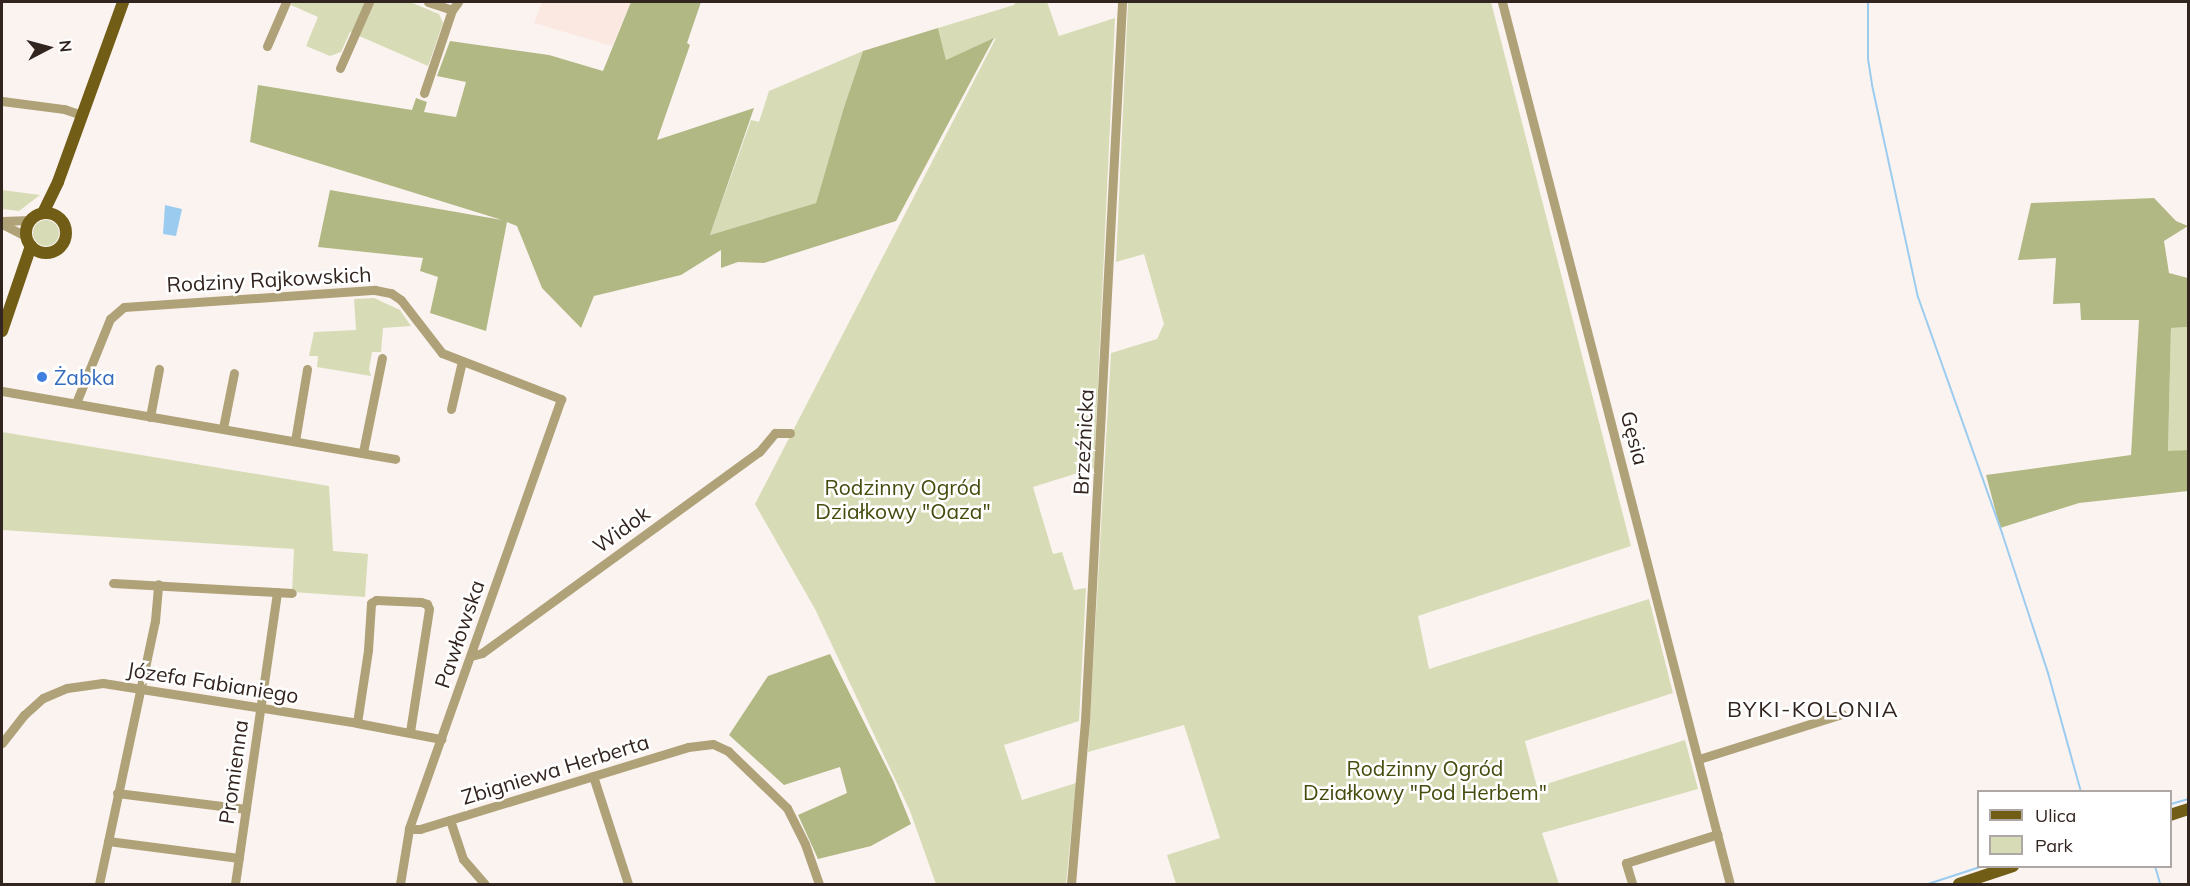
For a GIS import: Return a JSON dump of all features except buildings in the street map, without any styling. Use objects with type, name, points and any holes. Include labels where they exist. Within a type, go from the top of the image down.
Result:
[{"type":"main road","points":[[2,332],[21,279],[31,220],[43,213],[58,182],[123,2]]},
{"type":"main road","points":[[57,217],[58,182]]},
{"type":"main road","points":[[21,279],[47,253],[57,249],[64,241],[64,226],[57,217],[43,213]]},
{"type":"main road","points":[[28,241],[47,253]]},
{"type":"main road","points":[[2172,814],[2188,809]]},
{"type":"main road","points":[[1959,885],[2010,868]]},
{"type":"street","points":[[267,46],[286,2]]},
{"type":"street","points":[[340,68],[369,2]]},
{"type":"street","points":[[428,2],[452,10]]},
{"type":"street","points":[[424,93],[452,10],[458,2]]},
{"type":"street","name":"Brzeźnicka","points":[[1071,885],[1085,721],[1122,2]]},
{"type":"street","name":"Gęsia","points":[[1502,2],[1730,885]]},
{"type":"street","points":[[2,101],[64,109],[81,115]]},
{"type":"street","points":[[2,223],[31,220]]},
{"type":"street","points":[[2,223],[28,241]]},
{"type":"street","name":"Rodziny Rajkowskich","points":[[76,403],[110,319],[124,307],[384,291],[401,300],[442,353],[561,399]]},
{"type":"street","points":[[363,452],[382,358]]},
{"type":"street","points":[[450,409],[462,361]]},
{"type":"street","points":[[150,417],[159,369]]},
{"type":"street","points":[[296,441],[307,369]]},
{"type":"street","points":[[223,428],[234,374]]},
{"type":"street","points":[[2,391],[395,459]]},
{"type":"street","name":"Pawłowska","points":[[400,885],[409,829],[561,399]]},
{"type":"street","name":"Widok","points":[[471,656],[482,653],[762,450],[775,433],[790,433]]},
{"type":"street","points":[[113,583],[292,593]]},
{"type":"street","points":[[99,885],[139,689],[156,621],[158,584]]},
{"type":"street","name":"Promienna","points":[[235,885],[277,592]]},
{"type":"street","points":[[357,723],[368,650],[371,603],[376,600],[422,602],[429,606],[410,732]]},
{"type":"street","name":"Józefa Fabianiego","points":[[2,743],[6,734],[31,708],[55,692],[86,684],[103,683],[357,723],[441,739]]},
{"type":"street","points":[[1699,759],[1842,714]]},
{"type":"street","name":"Zbigniewa Herberta","points":[[409,829],[417,830],[688,747],[713,744],[728,751],[787,808],[798,829],[819,885]]},
{"type":"street","points":[[593,776],[628,885]]},
{"type":"street","points":[[117,793],[246,809]]},
{"type":"street","points":[[450,820],[463,859],[485,885]]},
{"type":"street","points":[[1632,883],[1626,863],[1718,834]]},
{"type":"street","points":[[108,841],[239,858]]},
{"type":"shaded area","points":[[542,2],[631,2],[612,46],[534,23]]},
{"type":"green space","points":[[292,2],[410,2],[439,14],[443,23],[428,66],[350,32],[341,52],[330,56],[306,46],[318,17],[291,5]]},
{"type":"green space","points":[[631,2],[701,2],[687,43],[690,45],[657,140],[754,108],[710,235],[816,203],[863,51],[938,28],[946,60],[994,38],[896,221],[764,263],[738,262],[721,268],[721,250],[681,275],[594,296],[581,328],[542,288],[517,226],[507,222],[486,331],[430,313],[438,277],[420,271],[423,258],[318,247],[330,190],[502,220],[250,142],[258,85],[412,110],[416,98],[427,102],[424,112],[456,117],[466,82],[437,76],[450,41],[549,55],[603,71]]},
{"type":"green space","name":"Rodzinny Ogród Działkowy \"Oaza\"","points":[[1016,2],[1047,2],[1059,36],[1115,18],[1094,468],[1033,487],[1053,554],[1062,552],[1074,590],[1086,588],[1079,721],[1004,745],[1022,800],[1076,783],[1066,884],[936,884],[910,811],[815,609],[755,504],[996,38],[946,60],[938,28],[1014,5]]},
{"type":"green space","name":"Rodzinny Ogród Działkowy \"Pod Herbem\"","points":[[1128,2],[1491,2],[1631,546],[1418,616],[1429,669],[1649,599],[1673,693],[1525,741],[1537,787],[1685,740],[1698,789],[1542,833],[1559,884],[1176,884],[1167,855],[1220,838],[1184,725],[1088,752],[1111,353],[1157,339],[1164,324],[1144,254],[1116,262]]},
{"type":"green space","points":[[863,51],[816,203],[710,235],[751,120],[759,122],[769,91]]},
{"type":"green space","points":[[2,190],[40,195],[19,211],[2,209]]},
{"type":"green space","points":[[2154,198],[2176,221],[2188,226],[2164,241],[2169,273],[2188,278],[2188,327],[2171,328],[2168,451],[2188,450],[2188,491],[2079,503],[2000,528],[1986,475],[2131,455],[2139,320],[2081,320],[2080,303],[2053,304],[2056,258],[2018,260],[2031,203]]},
{"type":"green space","points":[[46,220],[55,224],[59,233],[55,242],[46,246],[37,242],[33,233],[37,224]]},
{"type":"green space","points":[[374,298],[400,310],[411,326],[383,328],[381,352],[372,352],[369,369],[371,376],[317,367],[318,356],[309,356],[314,332],[356,330],[354,299]]},
{"type":"green space","points":[[2188,327],[2188,450],[2168,452],[2171,328]]},
{"type":"green space","points":[[2,432],[329,486],[333,551],[368,554],[365,597],[292,592],[294,549],[2,530]]},
{"type":"green space","points":[[830,654],[893,780],[911,824],[871,846],[818,859],[798,815],[847,793],[840,767],[784,785],[729,735],[768,676]]},
{"type":"water","points":[[165,205],[182,209],[176,236],[163,234]]},
{"type":"waterway","points":[[1868,2],[1868,59],[1872,85],[1918,297],[2002,533],[2048,673],[2080,790]]},
{"type":"waterway","points":[[2172,804],[2188,799]]},
{"type":"waterway","points":[[1928,884],[1977,868]]},
{"type":"waterway","points":[[2156,868],[2160,884]]},
{"type":"place","name":"Żabka","points":[[42,377]]},
{"type":"district","name":"BYKI-KOLONIA","points":[[1813,710]]}]
